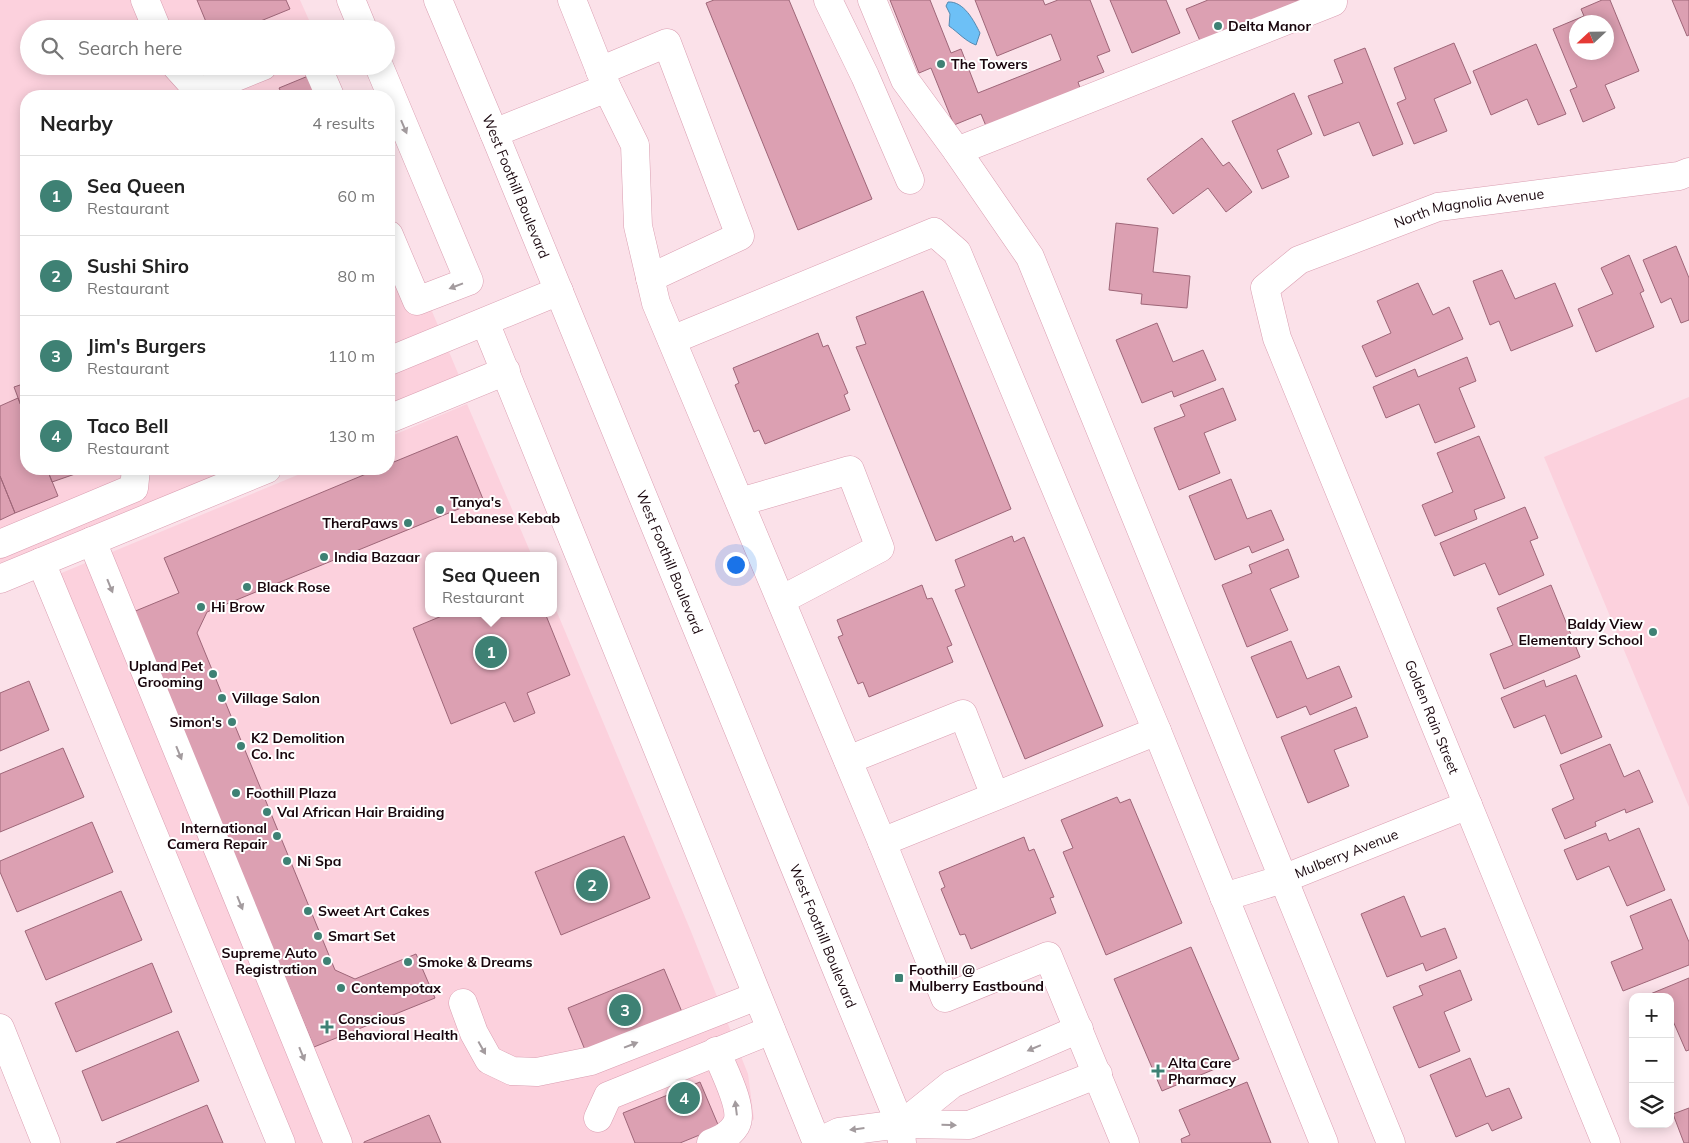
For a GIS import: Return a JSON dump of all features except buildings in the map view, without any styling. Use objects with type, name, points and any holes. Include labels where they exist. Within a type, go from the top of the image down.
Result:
[{"type":"street","points":[[145,0],[153,20]]},
{"type":"street","points":[[351,0],[358,20]]},
{"type":"street","name":"West Foothill Boulevard","points":[[438,0],[559,291],[895,1137],[920,1143]]},
{"type":"street","points":[[572,0],[604,80],[635,145],[638,226],[656,303],[782,600],[945,998],[1048,956],[1125,1143]]},
{"type":"street","points":[[828,0],[865,76],[910,180]]},
{"type":"street","points":[[872,0],[905,80],[957,151],[1030,257],[1391,1143]]},
{"type":"street","points":[[957,151],[1333,2],[1332,0]]},
{"type":"street","points":[[494,133],[604,80],[667,43],[740,236],[650,278]]},
{"type":"street","points":[[184,75],[197,90]]},
{"type":"street","points":[[210,90],[243,75]]},
{"type":"street","points":[[321,75],[327,90]]},
{"type":"street","points":[[383,75],[389,90]]},
{"type":"street","points":[[395,104],[469,280],[417,301],[395,249]]},
{"type":"street","name":"North Magnolia Avenue","points":[[1265,288],[1299,260],[1438,208],[1679,176],[1689,172]]},
{"type":"street","points":[[672,340],[934,232],[957,252],[1157,731],[1324,1143]]},
{"type":"street","name":"Golden Rain Street","points":[[1265,288],[1281,348],[1606,1143]]},
{"type":"street","points":[[395,359],[559,291]]},
{"type":"street","points":[[485,322],[816,1143],[840,1132],[895,1137],[969,1125],[1098,1074]]},
{"type":"street","points":[[395,417],[506,371]]},
{"type":"street","points":[[740,502],[850,470],[880,548],[782,600]]},
{"type":"street","points":[[0,544],[134,488],[135,475]]},
{"type":"street","points":[[0,579],[253,475]]},
{"type":"street","points":[[92,541],[338,1143]]},
{"type":"street","points":[[41,562],[281,1143]]},
{"type":"street","points":[[848,760],[963,714],[995,796]]},
{"type":"street","points":[[882,842],[1157,731]]},
{"type":"street","name":"Mulberry Avenue","points":[[1224,897],[1283,879],[1468,805]]},
{"type":"street","points":[[463,1003],[474,1033],[489,1060],[512,1071],[537,1072],[591,1061],[757,996]]},
{"type":"street","points":[[0,1028],[46,1143]]},
{"type":"street","points":[[895,1137],[952,1084],[1079,1029]]},
{"type":"street","points":[[598,1118],[608,1096],[771,1030]]},
{"type":"street","points":[[711,1143],[724,1138],[737,1124],[738,1106],[716,1051]]},
{"type":"shaded area","points":[[0,0],[300,0],[309,20],[20,20],[20,75],[332,75],[338,90],[20,90],[20,475],[223,475],[0,565]]},
{"type":"shaded area","points":[[395,223],[460,378],[395,405]]},
{"type":"shaded area","name":"Baldy View Elementary School","points":[[1689,397],[1689,807],[1544,457]]},
{"type":"shaded area","points":[[467,404],[530,552],[425,552],[425,617],[557,617],[557,612],[690,929],[748,1074],[754,1119],[734,1143],[293,1143],[59,574],[298,475],[395,475],[395,434]]},
{"type":"water","points":[[948,2],[959,5],[968,13],[980,33],[976,45],[949,26],[950,14],[946,6]]},
{"type":"place","name":"Delta Manor","points":[[1218,26]]},
{"type":"place","name":"The Towers","points":[[941,64]]},
{"type":"place","name":"Tanya's Lebanese Kebab","points":[[440,510]]},
{"type":"place","name":"TheraPaws","points":[[408,523]]},
{"type":"place","name":"India Bazaar","points":[[324,557]]},
{"type":"place","name":"Black Rose","points":[[247,587]]},
{"type":"place","name":"Hi Brow","points":[[201,607]]},
{"type":"place","name":"Baldy View Elementary School","points":[[1653,632]]},
{"type":"place","name":"Sea Queen","points":[[491,652]]},
{"type":"place","name":"Upland Pet Grooming","points":[[213,674]]},
{"type":"place","name":"Village Salon","points":[[222,698]]},
{"type":"place","name":"Simon's","points":[[232,722]]},
{"type":"place","name":"K2 Demolition Co. Inc","points":[[241,746]]},
{"type":"place","name":"Foothill Plaza","points":[[236,793]]},
{"type":"place","name":"Val African Hair Braiding","points":[[267,812]]},
{"type":"place","name":"International Camera Repair","points":[[277,836]]},
{"type":"place","name":"Ni Spa","points":[[287,861]]},
{"type":"place","name":"Sushi Shiro","points":[[592,885]]},
{"type":"place","name":"Sweet Art Cakes","points":[[308,911]]},
{"type":"place","name":"Smart Set","points":[[318,936]]},
{"type":"place","name":"Supreme Auto Registration","points":[[327,961]]},
{"type":"place","name":"Smoke & Dreams","points":[[408,962]]},
{"type":"place","name":"Foothill @ Mulberry Eastbound","points":[[899,978]]},
{"type":"place","name":"Contempotax","points":[[341,988]]},
{"type":"place","name":"Jim's Burgers","points":[[625,1010]]},
{"type":"place","name":"Conscious Behavioral Health","points":[[327,1027]]},
{"type":"place","name":"Alta Care Pharmacy","points":[[1158,1071]]},
{"type":"place","name":"Taco Bell","points":[[684,1098]]}]
